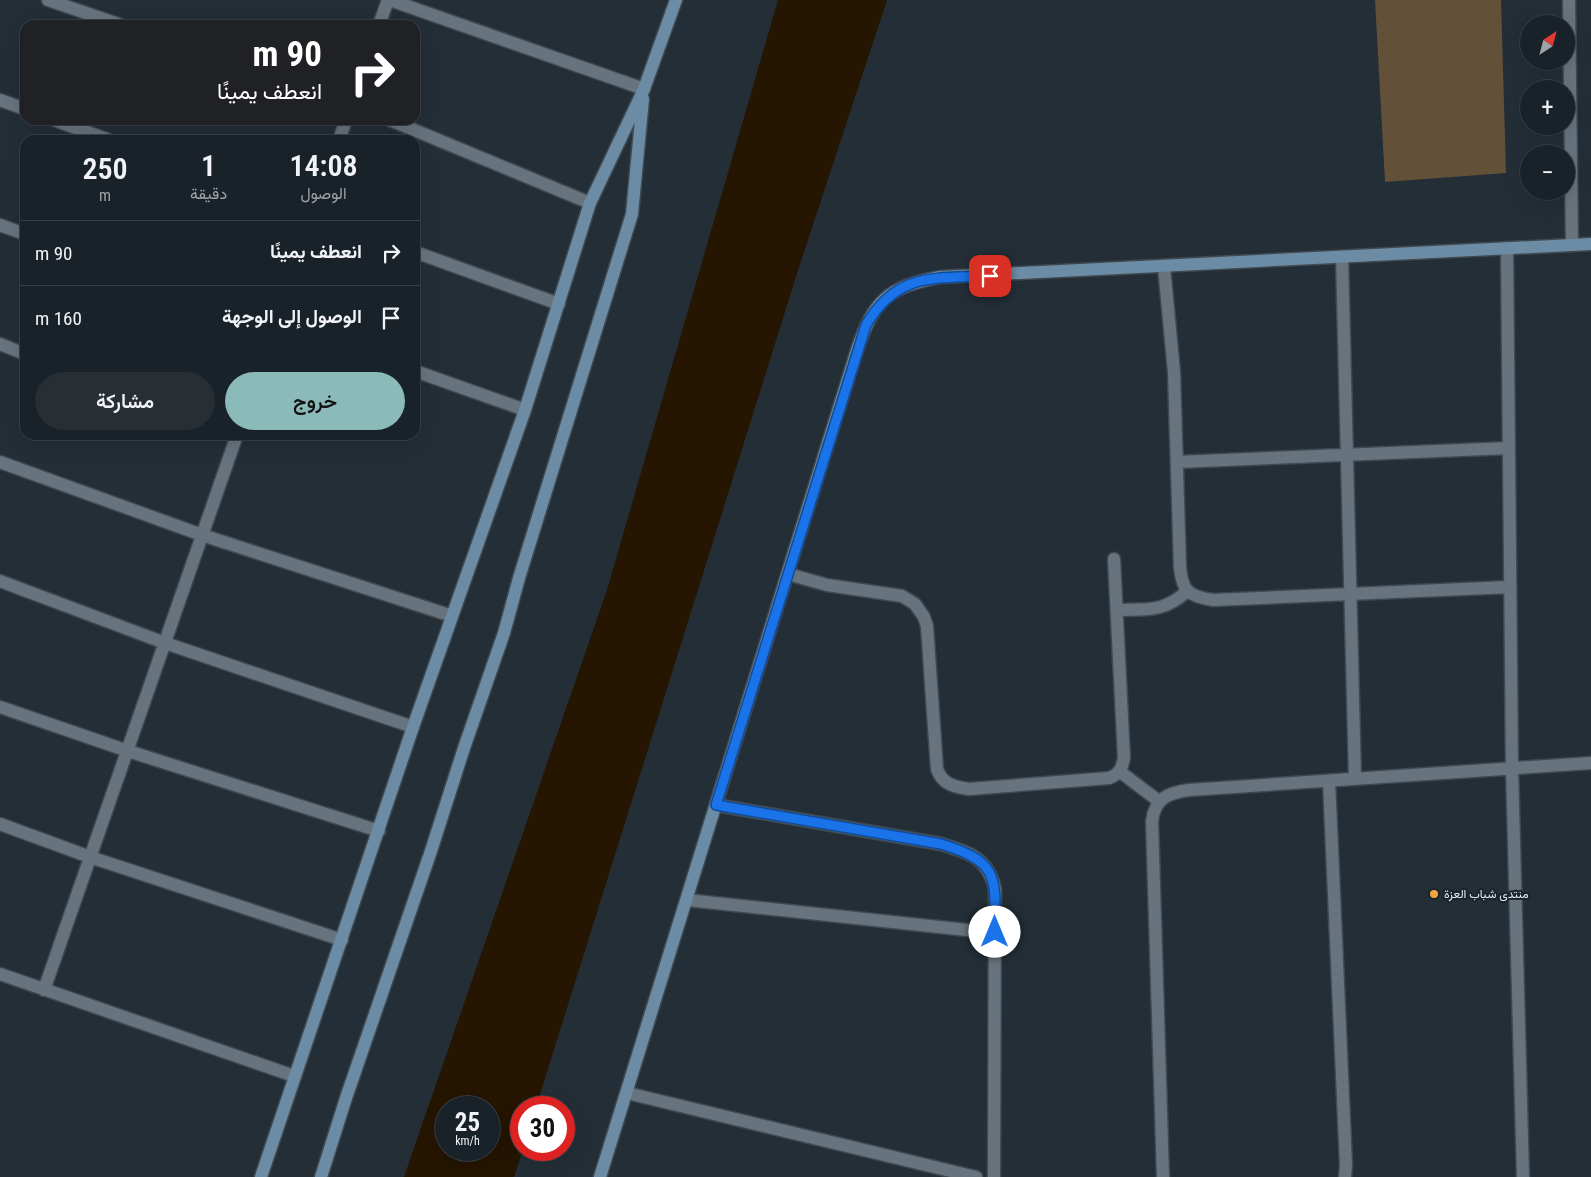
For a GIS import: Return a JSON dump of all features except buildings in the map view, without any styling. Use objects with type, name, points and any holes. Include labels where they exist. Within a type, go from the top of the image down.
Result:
[{"type":"street","points":[[48,0],[106,20]]},
{"type":"street","points":[[381,20],[389,0],[644,89]]},
{"type":"street","points":[[261,1177],[413,727],[525,410],[590,203],[644,89],[676,0]]},
{"type":"street","points":[[1570,0],[1572,245]]},
{"type":"street","points":[[321,1177],[349,1089],[504,633],[519,578],[632,214],[644,89]]},
{"type":"street","points":[[0,100],[20,107]]},
{"type":"street","points":[[68,125],[95,135]]},
{"type":"street","points":[[402,125],[590,203]]},
{"type":"street","points":[[0,225],[20,232]]},
{"type":"street","points":[[600,1177],[866,325],[876,308],[893,292],[914,282],[940,277],[1591,244]]},
{"type":"street","points":[[1507,248],[1512,768],[1523,1177]]},
{"type":"street","points":[[420,254],[559,304]]},
{"type":"street","points":[[1342,257],[1355,779]]},
{"type":"street","points":[[1164,267],[1174,372],[1181,582],[1187,591],[1192,595],[1212,600],[1510,587]]},
{"type":"street","points":[[0,344],[20,352]]},
{"type":"street","points":[[420,373],[525,410]]},
{"type":"street","points":[[44,990],[235,440]]},
{"type":"street","points":[[1178,462],[1509,448]]},
{"type":"street","points":[[0,462],[202,535],[452,616]]},
{"type":"street","points":[[788,574],[827,584],[902,596],[915,604],[920,610],[927,626],[938,775],[947,783],[959,788],[969,788],[1109,778],[1119,772],[1124,758],[1114,559]]},
{"type":"street","points":[[0,581],[165,643],[413,727]]},
{"type":"street","points":[[1117,610],[1163,608],[1179,599],[1187,591]]},
{"type":"street","points":[[0,707],[128,751],[378,831]]},
{"type":"street","points":[[1163,1177],[1152,821],[1153,813],[1164,796],[1174,792],[1189,790],[1591,763]]},
{"type":"street","points":[[1119,772],[1160,802]]},
{"type":"street","points":[[1329,781],[1346,1155],[1345,1177]]},
{"type":"street","points":[[716,805],[941,844],[964,851],[978,859],[988,869],[995,889],[994,1177]]},
{"type":"street","points":[[0,824],[90,857],[342,940]]},
{"type":"street","points":[[687,900],[995,932]]},
{"type":"street","points":[[0,974],[294,1076]]},
{"type":"street","points":[[626,1093],[976,1177]]},
{"type":"shaded area","points":[[778,0],[887,0],[799,267],[539,1096],[510,1096],[510,1161],[519,1161],[514,1177],[404,1177],[607,590]]},
{"type":"shaded area","points":[[1375,0],[1501,0],[1506,173],[1385,182]]},
{"type":"place","name":"منتدى شباب العزة","points":[[1434,894]]},
{"type":"route","points":[[990,276],[940,277],[914,282],[893,292],[876,308],[866,325],[716,805],[941,844],[964,851],[978,859],[988,869],[992,878],[995,889],[995,932]]}]
